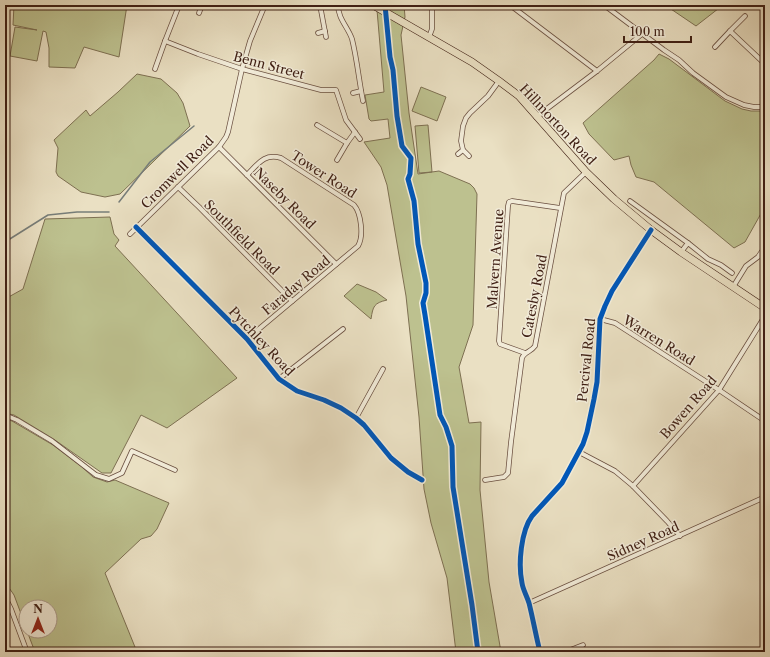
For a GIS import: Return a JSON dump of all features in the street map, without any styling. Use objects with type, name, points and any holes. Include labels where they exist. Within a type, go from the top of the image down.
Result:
[{"type":"highway","name":"Hillmorton Road","points":[[373,5],[472,62],[519,96],[586,172],[614,199],[651,230],[681,252],[765,308]]},
{"type":"street","points":[[199,13],[202,5]]},
{"type":"street","name":"Cromwell Road","points":[[130,234],[219,147],[226,137],[250,41],[265,5]]},
{"type":"street","points":[[320,5],[326,37]]},
{"type":"street","points":[[338,5],[340,17],[351,38],[359,89],[364,101]]},
{"type":"street","points":[[429,37],[432,29],[432,5]]},
{"type":"street","points":[[510,5],[598,71]]},
{"type":"street","points":[[604,5],[679,60],[693,73],[726,97],[744,105],[765,107]]},
{"type":"street","points":[[155,69],[178,8]]},
{"type":"street","points":[[715,47],[745,16]]},
{"type":"street","points":[[318,33],[325,31]]},
{"type":"street","points":[[730,31],[765,64]]},
{"type":"street","points":[[536,117],[598,71],[642,34]]},
{"type":"street","name":"Benn Street","points":[[165,41],[242,69],[321,90],[336,90],[346,120],[355,132]]},
{"type":"street","points":[[469,156],[463,150],[461,141],[466,118],[488,96],[499,81]]},
{"type":"street","points":[[353,93],[359,89]]},
{"type":"street","points":[[317,125],[347,143]]},
{"type":"street","points":[[337,160],[355,132],[360,139]]},
{"type":"street","name":"Naseby Road","points":[[219,147],[336,264]]},
{"type":"street","points":[[458,154],[463,150]]},
{"type":"street","name":"Tower Road","points":[[247,175],[262,159],[270,156],[281,158],[354,205],[358,212],[361,237],[358,246]]},
{"type":"street","name":"Catesby Road","points":[[485,480],[504,477],[508,473],[521,362],[523,356],[533,350],[535,346],[560,208],[564,193],[586,172]]},
{"type":"street","name":"Southfield Road","points":[[178,187],[292,301]]},
{"type":"street","name":"Malvern Avenue","points":[[526,353],[500,344],[499,341],[509,202],[512,201],[560,208]]},
{"type":"street","points":[[630,201],[708,259],[721,265],[732,273]]},
{"type":"street","name":"Pytchley Road","points":[[136,227],[247,339],[279,379],[297,392],[324,400],[341,408],[356,418],[364,425],[391,458],[408,472],[422,480]]},
{"type":"street","name":"Percival Road","points":[[540,652],[529,603],[522,584],[521,551],[524,533],[532,516],[562,483],[579,452],[587,432],[594,399],[598,373],[600,319],[612,291],[651,230]]},
{"type":"street","points":[[681,252],[688,243]]},
{"type":"street","name":"Faraday Road","points":[[247,339],[358,246]]},
{"type":"street","points":[[733,287],[746,266],[758,257],[765,247]]},
{"type":"street","name":"Bowen Road","points":[[633,486],[719,390],[765,316]]},
{"type":"street","name":"Warren Road","points":[[600,319],[615,323],[765,421]]},
{"type":"street","points":[[279,379],[343,329]]},
{"type":"street","points":[[356,418],[383,369]]},
{"type":"street","points":[[5,415],[17,420],[52,441],[96,475],[109,479],[122,473],[132,451],[174,470]]},
{"type":"street","points":[[579,452],[615,471],[633,486],[680,536]]},
{"type":"street","name":"Sidney Road","points":[[529,603],[765,497]]},
{"type":"street","points":[[5,597],[27,652]]},
{"type":"street","points":[[565,652],[583,645]]},
{"type":"green space","points":[[14,5],[127,5],[119,57],[84,47],[75,68],[49,67],[49,48],[46,32],[43,31],[37,61],[10,56],[15,27],[37,30],[13,25]]},
{"type":"green space","points":[[376,5],[404,5],[405,17],[401,35],[409,113],[418,174],[439,171],[470,184],[477,194],[473,325],[459,367],[469,423],[481,422],[480,490],[489,582],[501,652],[456,652],[447,578],[431,523],[424,489],[419,417],[406,296],[387,185],[381,167],[364,142],[390,138],[388,119],[371,121],[369,119],[365,95],[384,92]]},
{"type":"green space","points":[[665,5],[723,5],[696,26]]},
{"type":"green space","points":[[659,54],[669,59],[725,101],[742,109],[751,111],[765,111],[765,209],[745,242],[734,248],[654,182],[636,177],[629,156],[614,160],[589,134],[583,123]]},
{"type":"green space","points":[[137,74],[161,79],[177,93],[183,103],[190,126],[120,194],[105,197],[81,192],[58,176],[56,172],[58,148],[54,140],[86,110],[90,116]]},
{"type":"green space","points":[[421,87],[446,97],[437,121],[412,111]]},
{"type":"green space","points":[[428,125],[432,172],[419,173],[415,126]]},
{"type":"green space","points":[[110,217],[114,234],[119,240],[115,246],[237,378],[167,428],[141,415],[111,473],[102,473],[52,438],[14,415],[5,413],[5,299],[23,289],[45,219]]},
{"type":"green space","points":[[357,284],[376,292],[387,300],[379,302],[375,306],[371,319],[344,296]]},
{"type":"green space","points":[[5,419],[12,421],[53,445],[93,477],[107,482],[115,480],[169,503],[157,529],[151,536],[141,539],[105,573],[137,652],[35,652],[30,639],[58,639],[58,599],[18,599],[18,606],[14,595],[5,582]]},
{"type":"waterway","points":[[119,202],[150,162],[194,126]]},
{"type":"waterway","points":[[5,242],[48,215],[77,212],[109,212]]},
{"type":"cycle path","points":[[385,5],[397,116],[402,146],[411,158],[410,174],[408,179],[414,201],[418,244],[426,283],[426,293],[423,303],[440,415],[446,427],[452,446],[453,487],[478,652]]},
{"type":"cycle path","points":[[136,227],[247,339],[279,379],[297,391],[324,400],[341,408],[356,418],[364,425],[391,458],[408,472],[422,480]]},
{"type":"cycle path","points":[[540,652],[529,603],[523,588],[520,567],[521,548],[525,530],[532,516],[562,483],[583,444],[587,432],[597,382],[600,319],[612,291],[651,230]]}]
